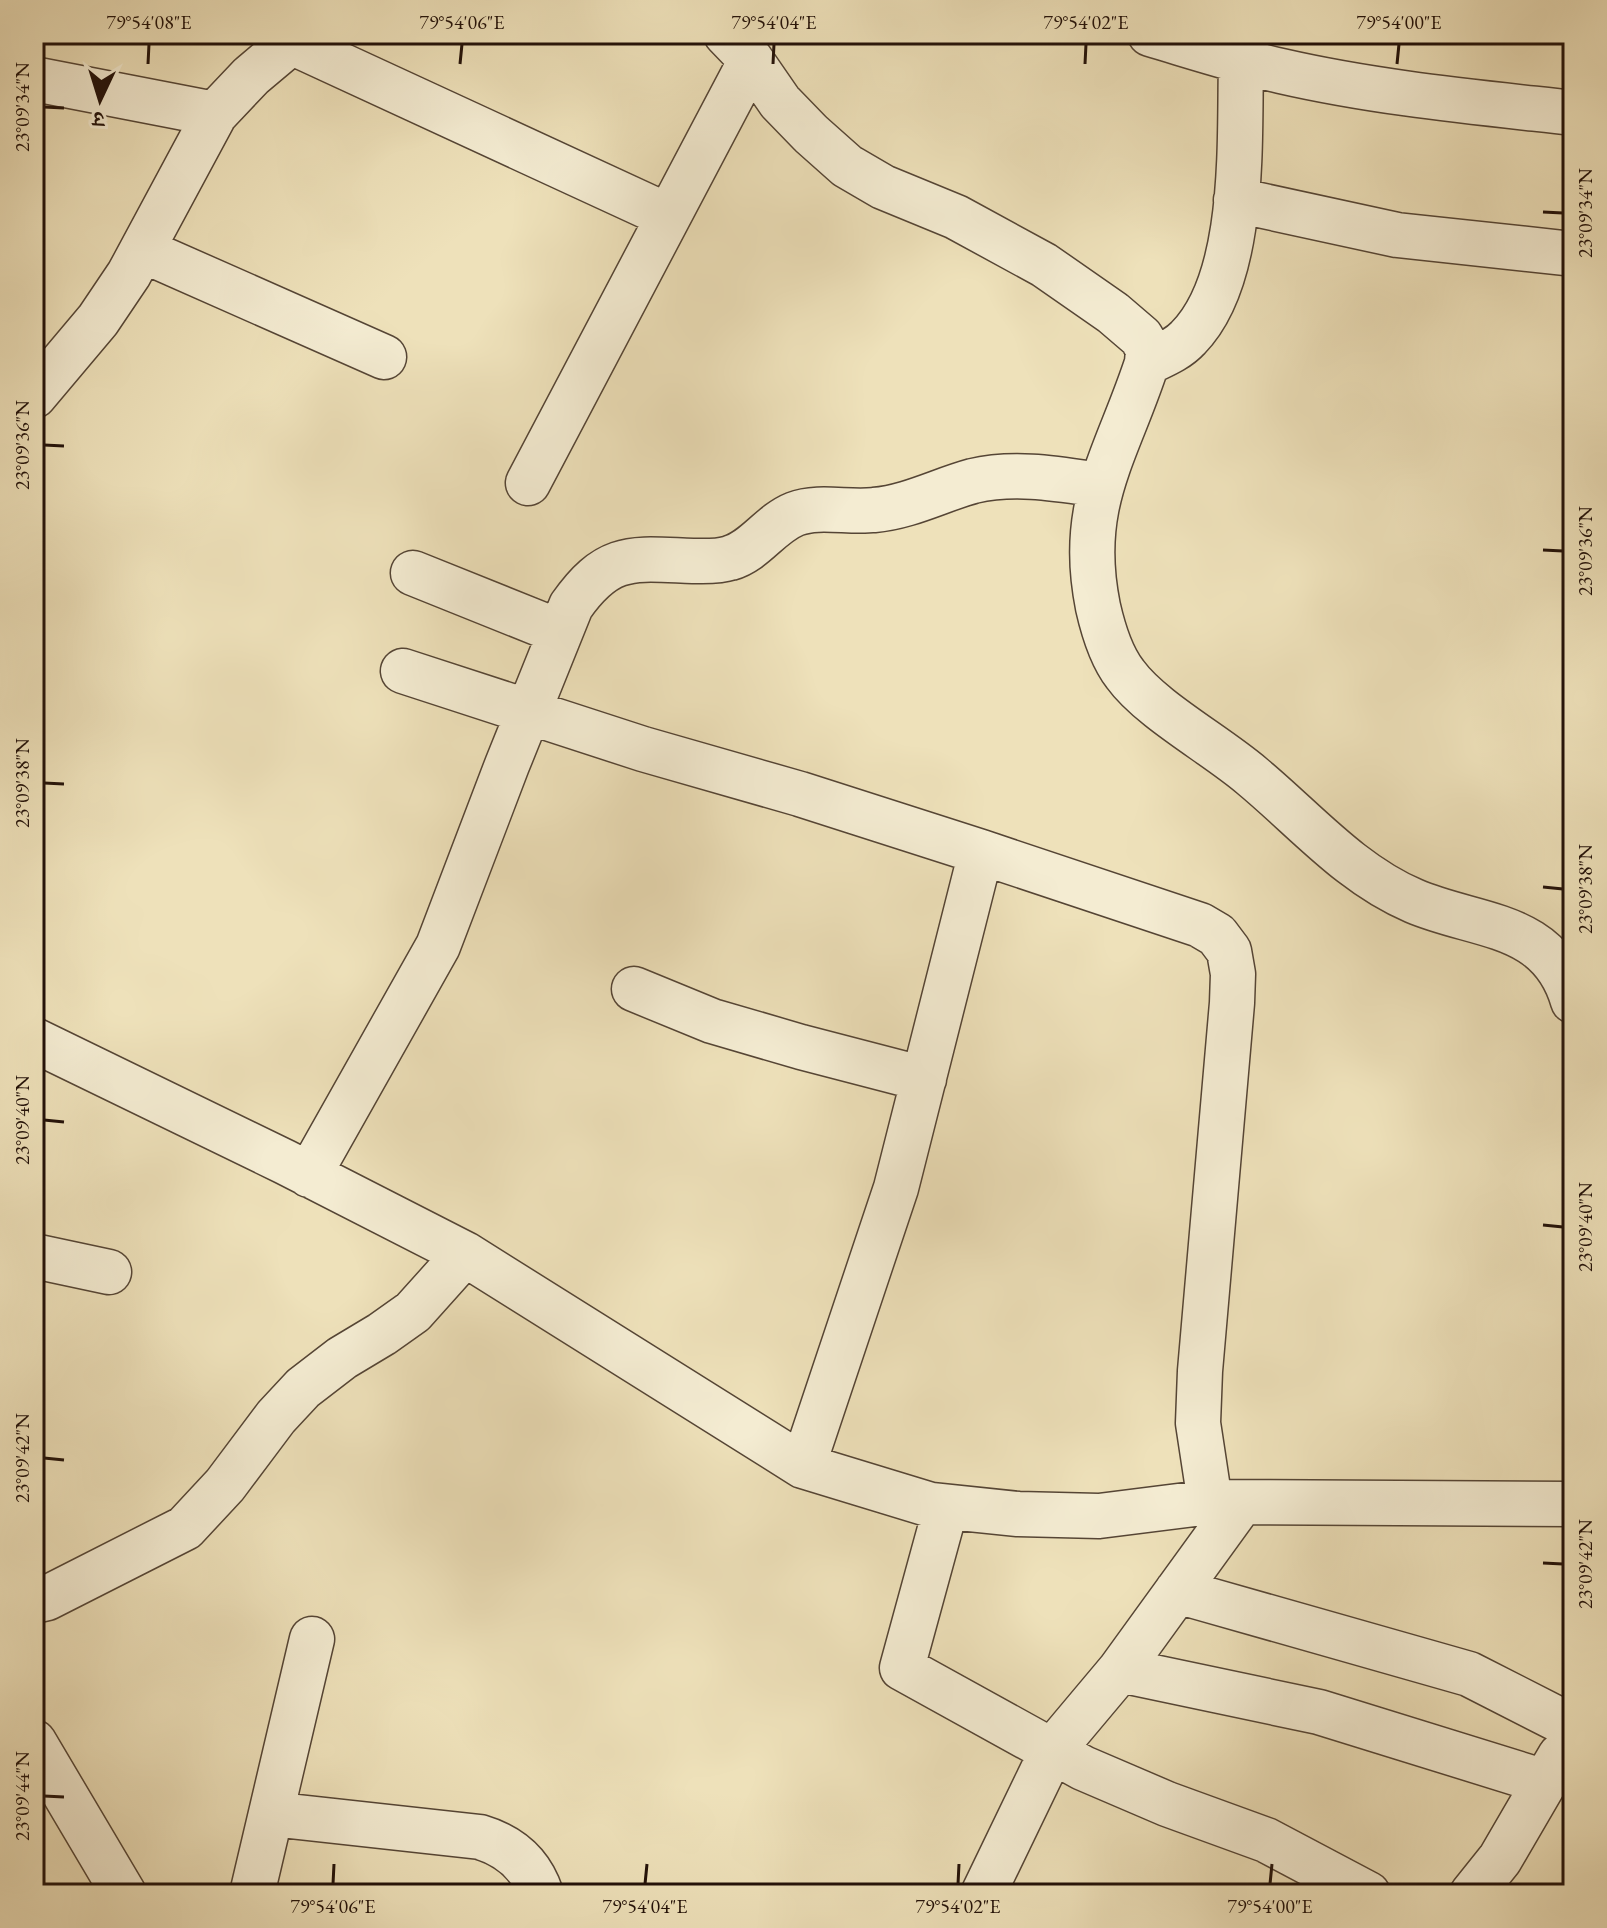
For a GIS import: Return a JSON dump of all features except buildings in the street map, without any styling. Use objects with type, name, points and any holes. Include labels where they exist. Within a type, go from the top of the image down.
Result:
[{"type":"street","points":[[1150,34],[1296,74],[1417,96],[1573,113]]},
{"type":"street","points":[[34,396],[98,320],[142,250],[215,114],[251,76],[296,38],[668,216]]},
{"type":"street","points":[[528,483],[668,216],[738,47]]},
{"type":"street","points":[[738,47],[780,102],[847,166],[883,187],[956,217],[1044,265],[1113,313],[1141,337],[1148,349],[1147,363],[1100,485],[1091,551],[1101,620],[1125,675],[1158,705],[1286,803],[1345,859],[1385,887],[1416,902],[1512,931],[1540,947],[1560,970],[1573,1001]]},
{"type":"street","points":[[1147,363],[1171,352],[1188,339],[1223,282],[1236,200],[1241,61]]},
{"type":"street","points":[[34,79],[215,114]]},
{"type":"street","points":[[1236,200],[1397,235],[1573,254]]},
{"type":"street","points":[[142,250],[384,357]]},
{"type":"street","points":[[309,1175],[438,946],[571,606],[599,574],[616,564],[637,559],[714,561],[731,558],[744,552],[795,514],[875,510],[999,476],[1061,479],[1100,485]]},
{"type":"street","points":[[413,573],[560,632]]},
{"type":"street","points":[[403,671],[981,852],[1200,925],[1217,935],[1229,951],[1233,974],[1232,1003],[1198,1423],[1225,1502],[1177,1591],[1120,1670],[1052,1751],[983,1894]]},
{"type":"street","points":[[803,1466],[896,1188],[981,852]]},
{"type":"street","points":[[634,989],[712,1021],[924,1079]]},
{"type":"street","points":[[34,1040],[465,1254],[803,1466],[931,1505],[1018,1514],[1099,1516],[1225,1502],[1573,1504]]},
{"type":"street","points":[[34,1601],[47,1598],[185,1528],[225,1485],[276,1417],[303,1388],[342,1358],[413,1312],[465,1254]]},
{"type":"street","points":[[34,1256],[109,1272]]},
{"type":"street","points":[[946,1507],[902,1668],[1083,1768],[1167,1804],[1266,1840],[1368,1894]]},
{"type":"street","points":[[1177,1591],[1469,1674],[1573,1730],[1500,1859],[1473,1894]]},
{"type":"street","points":[[252,1894],[312,1639]]},
{"type":"street","points":[[1120,1670],[1319,1712],[1545,1782]]},
{"type":"street","points":[[34,1742],[124,1894]]},
{"type":"street","points":[[271,1814],[480,1837],[499,1843],[524,1862],[541,1894]]}]
